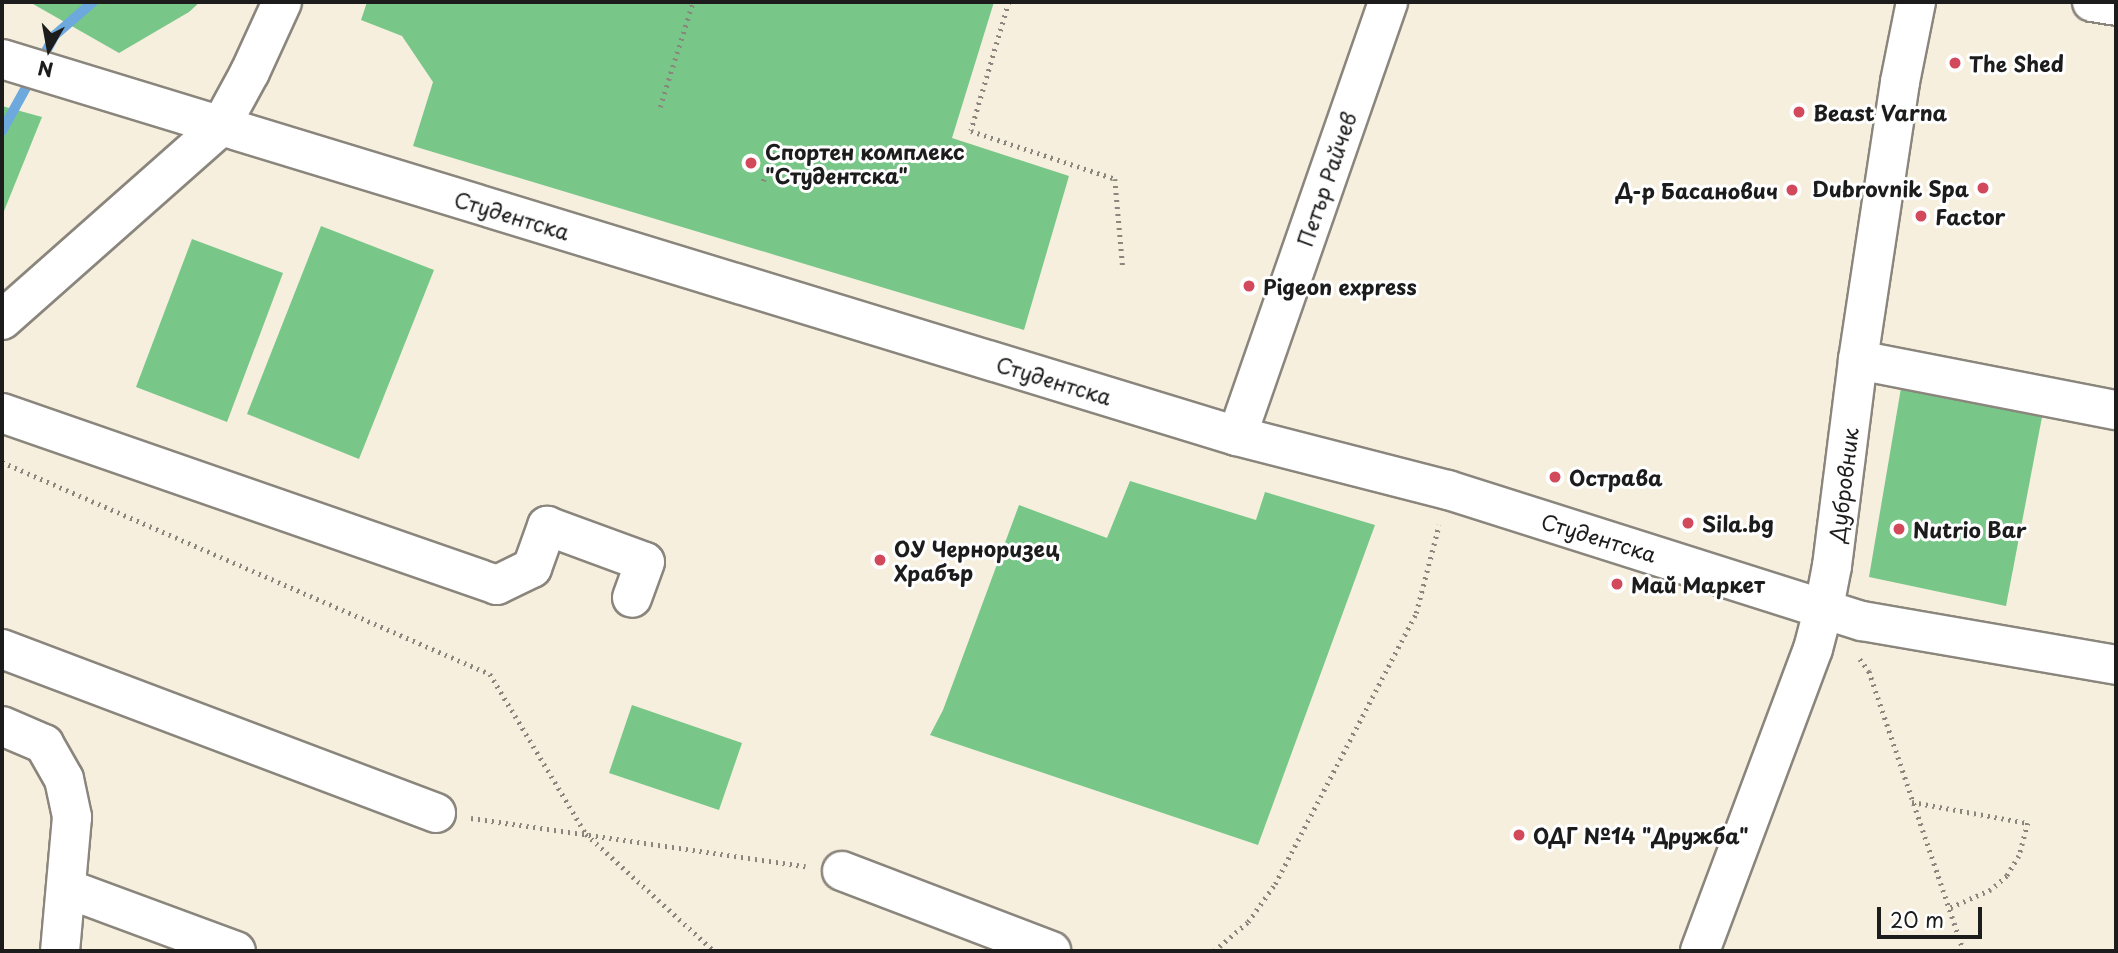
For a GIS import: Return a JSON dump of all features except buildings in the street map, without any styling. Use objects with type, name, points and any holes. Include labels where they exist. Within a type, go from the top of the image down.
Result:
[{"type":"street","points":[[2,320],[220,127],[250,72],[282,2]]},
{"type":"street","name":"Петър Райчев","points":[[1237,436],[1388,2]]},
{"type":"street","name":"Дубровник","points":[[1700,951],[1813,649],[1824,607],[1900,82],[1916,2]]},
{"type":"street","points":[[2092,2],[2116,6]]},
{"type":"street","name":"Студентска","points":[[6,61],[1237,436],[1448,490],[1824,607],[1861,621],[2116,665]]},
{"type":"street","points":[[1858,360],[2116,410]]},
{"type":"street","points":[[2,413],[497,585],[533,568],[547,526],[645,562],[632,598]]},
{"type":"street","points":[[2,649],[436,813]]},
{"type":"street","points":[[2,726],[44,744],[64,779],[72,817],[68,890],[60,951]]},
{"type":"street","points":[[842,871],[1051,951]]},
{"type":"street","points":[[68,890],[236,951]]},
{"type":"path","points":[[660,107],[693,2]]},
{"type":"path","points":[[1009,2],[971,131],[1115,179],[1123,268]]},
{"type":"path","points":[[763,181],[776,143]]},
{"type":"path","points":[[2,462],[491,674],[586,834],[714,951]]},
{"type":"path","points":[[1214,951],[1248,922],[1275,884],[1416,613],[1448,490]]},
{"type":"path","points":[[1824,607],[1869,671],[1964,951]]},
{"type":"path","points":[[1912,802],[2028,823],[2019,856],[2007,876],[1991,890],[1948,909]]},
{"type":"path","points":[[436,813],[842,871]]},
{"type":"green space","points":[[200,2],[189,12],[119,53],[33,4]]},
{"type":"green space","name":"Спортен комплекс \"Студентска\"","points":[[367,2],[994,2],[952,138],[1069,176],[1024,330],[413,146],[433,82],[402,36],[361,20]]},
{"type":"green space","points":[[2,106],[42,117],[2,216]]},
{"type":"green space","points":[[321,226],[434,270],[359,459],[247,414]]},
{"type":"green space","points":[[192,239],[283,273],[227,422],[136,387]]},
{"type":"green space","points":[[1901,388],[2042,417],[2006,606],[1869,577]]},
{"type":"green space","points":[[1130,481],[1256,520],[1265,492],[1375,525],[1258,845],[930,735],[943,710],[1019,505],[1107,538]]},
{"type":"green space","points":[[632,705],[742,743],[719,810],[609,773]]},
{"type":"waterway","points":[[2,131],[55,35],[93,2]]},
{"type":"place","name":"The Shed","points":[[1955,63]]},
{"type":"place","name":"Beast Varna","points":[[1799,112]]},
{"type":"place","name":"Спортен комплекс \"Студентска\"","points":[[751,163]]},
{"type":"place","name":"Dubrovnik Spa","points":[[1983,188]]},
{"type":"place","name":"Д-р Басанович","points":[[1792,190]]},
{"type":"place","name":"Factor","points":[[1921,216]]},
{"type":"place","name":"Pigeon express","points":[[1249,286]]},
{"type":"place","name":"Острава","points":[[1555,477]]},
{"type":"place","name":"Sila.bg","points":[[1688,523]]},
{"type":"place","name":"Nutrio Bar","points":[[1899,529]]},
{"type":"place","name":"ОУ Черноризец Храбър","points":[[880,560]]},
{"type":"place","name":"Май Маркет","points":[[1617,584]]},
{"type":"place","name":"ОДГ №14 \"Дружба\"","points":[[1519,835]]}]
